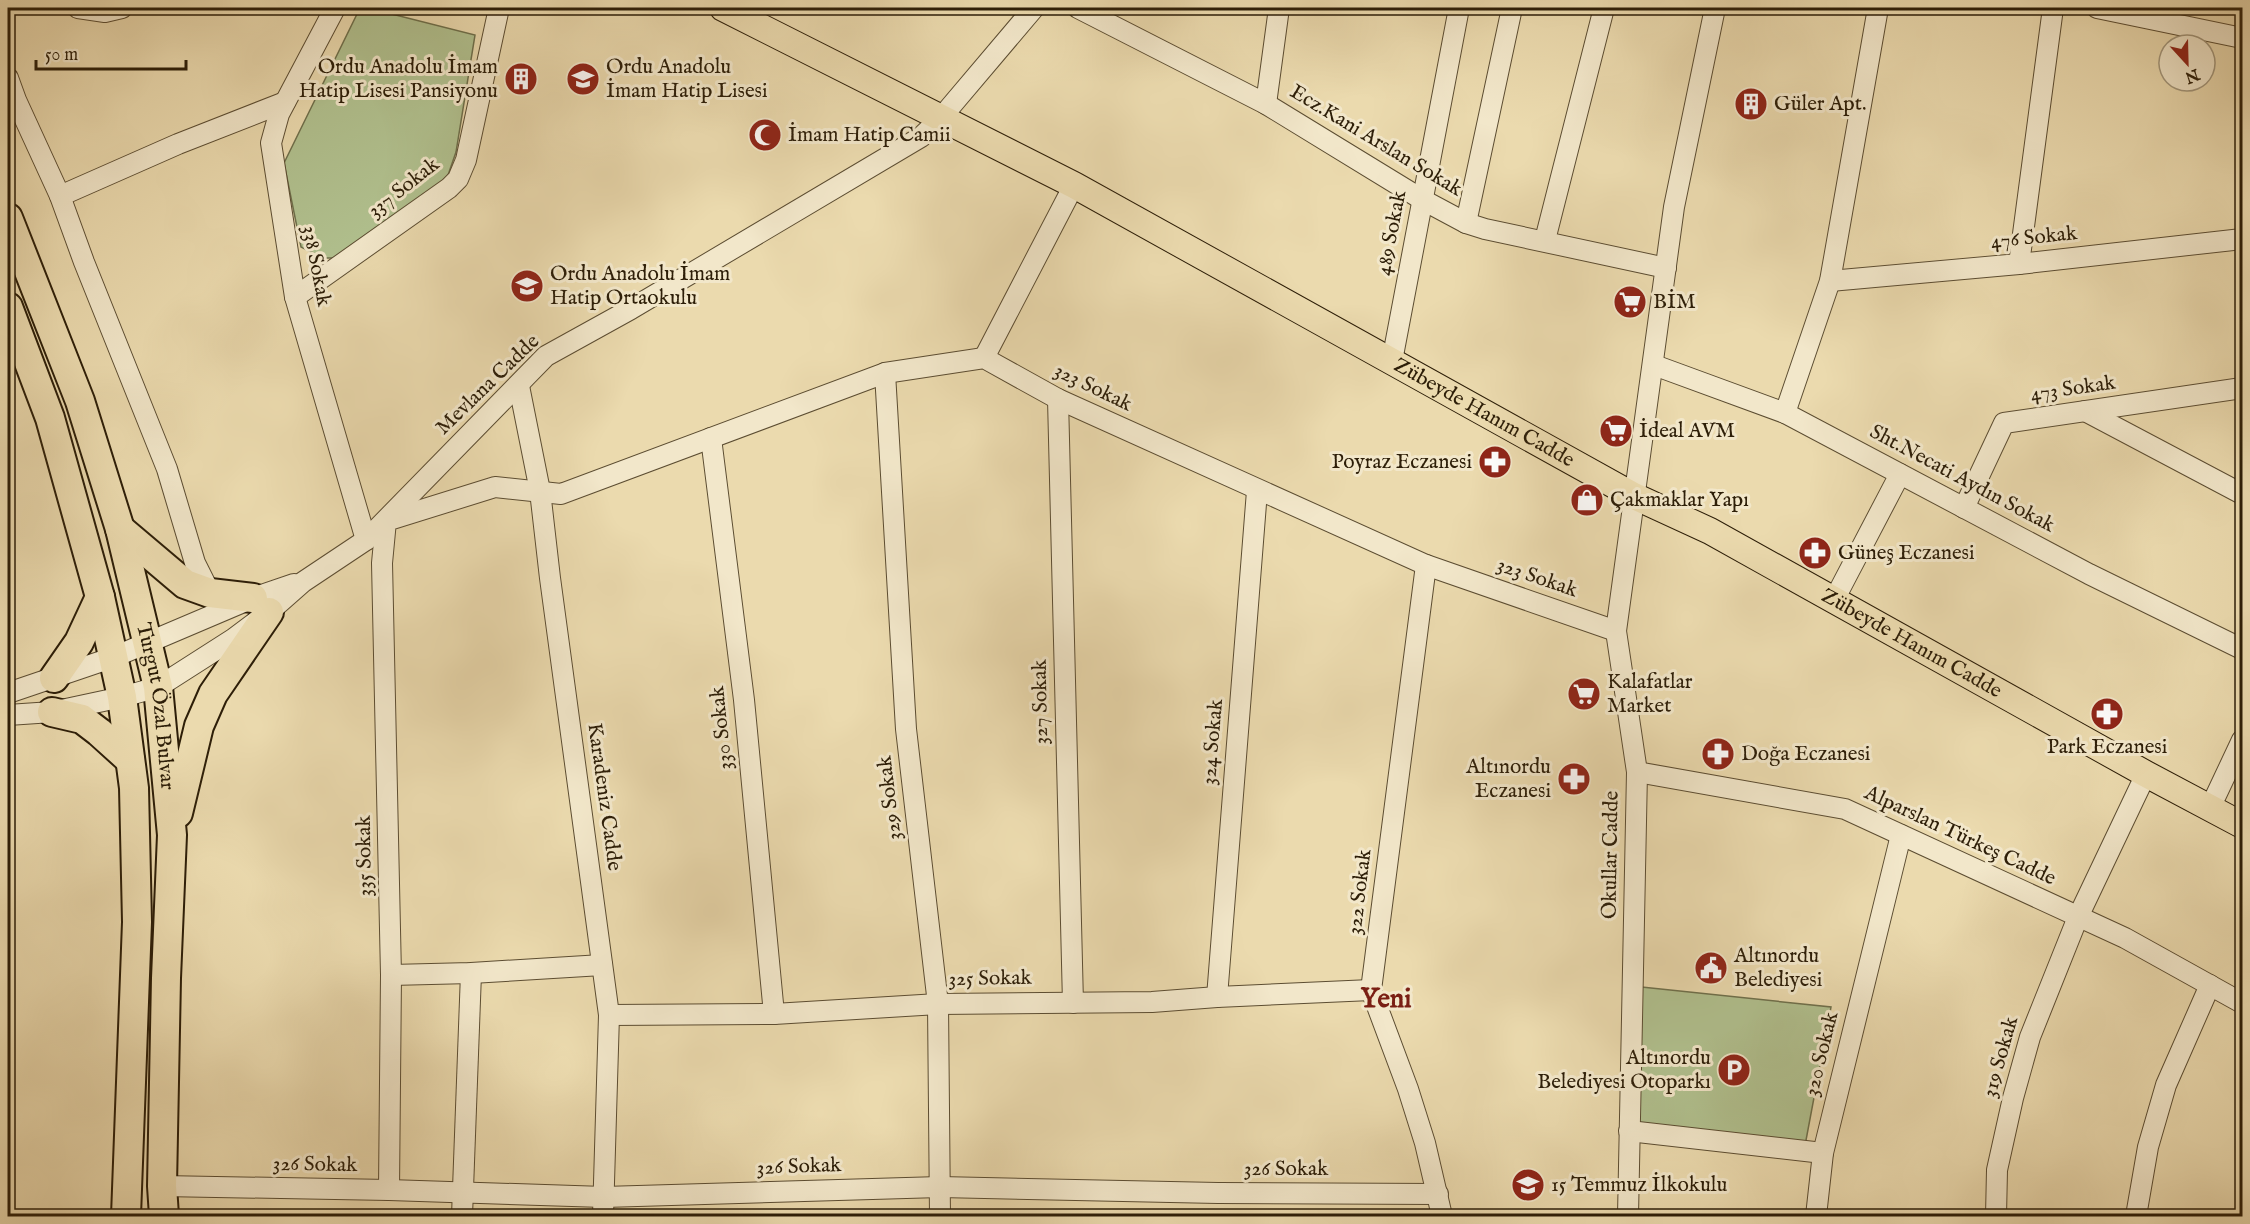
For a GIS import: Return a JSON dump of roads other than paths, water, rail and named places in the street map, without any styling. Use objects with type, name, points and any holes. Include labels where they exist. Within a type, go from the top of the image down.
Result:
[{"type":"highway","name":"Turgut Özal Bulvar","points":[[8,218],[80,400],[120,529],[158,687],[172,836],[166,978],[162,1186],[164,1216]]},
{"type":"highway","name":"Turgut Özal Bulvar","points":[[8,308],[51,418],[100,597],[122,698],[134,788],[137,922],[126,1216]]},
{"type":"highway","points":[[120,529],[185,584],[210,593],[261,605],[234,662],[208,705],[199,726],[172,836]]},
{"type":"highway","points":[[54,678],[79,642],[100,597]]},
{"type":"highway","points":[[52,712],[82,719],[130,760]]},
{"type":"main road","name":"Zübeyde Hanım Cadde","points":[[723,8],[1074,185],[1634,496],[1710,531],[2242,825]]},
{"type":"street","points":[[78,8],[105,12],[122,8]]},
{"type":"street","name":"338 Sokak","points":[[335,8],[279,114],[271,143],[295,297],[366,540]]},
{"type":"street","name":"337 Sokak","points":[[295,297],[450,188],[458,179],[471,142],[499,8]]},
{"type":"street","name":"Mevlana Cadde","points":[[8,693],[261,605],[303,582],[366,540],[546,357],[921,137],[940,119],[1034,8]]},
{"type":"street","name":"Ecz.Kani Arslan Sokak","points":[[1078,8],[1266,104],[1423,200],[1466,223],[1666,268]]},
{"type":"street","points":[[1266,104],[1279,8]]},
{"type":"street","name":"489 Sokak","points":[[1392,362],[1459,8]]},
{"type":"street","points":[[1466,223],[1512,8]]},
{"type":"street","points":[[1545,240],[1604,8]]},
{"type":"street","name":"Okullar Cadde","points":[[1633,1132],[1641,773],[1617,631],[1674,207],[1715,8]]},
{"type":"street","points":[[1785,413],[1830,281],[1878,8]]},
{"type":"street","points":[[2019,264],[2053,8]]},
{"type":"street","points":[[2097,8],[2242,38]]},
{"type":"street","points":[[8,78],[60,196],[167,469],[195,563],[210,593]]},
{"type":"street","points":[[60,196],[178,144],[285,102]]},
{"type":"street","points":[[386,520],[495,487],[561,494],[885,373],[984,358],[1074,185]]},
{"type":"street","name":"476 Sokak","points":[[1830,281],[2019,264],[2242,239]]},
{"type":"street","name":"323 Sokak","points":[[984,358],[1058,399],[1426,565],[1617,631]]},
{"type":"street","name":"Sht.Necati Aydın Sokak","points":[[1654,365],[1785,413],[2089,574],[2242,649]]},
{"type":"street","name":"329 Sokak","points":[[885,373],[906,729],[938,1004],[940,1216]]},
{"type":"street","name":"Karadeniz Cadde","points":[[519,386],[540,491],[609,1015],[603,1216]]},
{"type":"street","name":"473 Sokak","points":[[1964,508],[2004,423],[2242,388]]},
{"type":"street","name":"327 Sokak","points":[[1058,399],[1073,1003]]},
{"type":"street","points":[[2085,411],[2242,494]]},
{"type":"street","name":"330 Sokak","points":[[711,438],[744,700],[774,1014]]},
{"type":"street","points":[[1834,600],[1900,474]]},
{"type":"street","name":"324 Sokak","points":[[1217,997],[1257,490]]},
{"type":"street","name":"335 Sokak","points":[[386,520],[382,563],[391,975],[389,1190]]},
{"type":"street","name":"322 Sokak","points":[[1426,565],[1371,990],[1408,1089],[1438,1194],[1442,1216]]},
{"type":"street","name":"Mevlana Cadde","points":[[8,715],[52,712],[122,698],[158,687],[233,639],[261,605]]},
{"type":"street","points":[[2210,807],[2242,740]]},
{"type":"street","name":"Alparslan Türkeş Cadde","points":[[1641,773],[1845,809],[2125,938],[2242,1003]]},
{"type":"street","name":"319 Sokak","points":[[1996,1216],[1997,1170],[2027,1047],[2078,917],[2146,774]]},
{"type":"street","name":"320 Sokak","points":[[1816,1216],[1823,1154],[1901,836]]},
{"type":"street","points":[[391,975],[602,965]]},
{"type":"street","points":[[462,1216],[471,973]]},
{"type":"street","points":[[2136,1216],[2148,1147],[2166,1085],[2210,985]]},
{"type":"street","name":"325 Sokak","points":[[609,1015],[774,1014],[938,1004],[1152,1002],[1371,990]]},
{"type":"street","points":[[1633,1132],[1823,1154]]},
{"type":"street","points":[[1628,1216],[1633,1132]]},
{"type":"street","points":[[1633,1132],[1638,1216]]},
{"type":"street","name":"326 Sokak","points":[[162,1186],[604,1197],[940,1186],[1218,1193],[1438,1194]]},
{"type":"place","name":"Ordu Anadolu İmam Hatip Lisesi Pansiyonu","points":[[521,79]]},
{"type":"place","name":"Ordu Anadolu İmam Hatip Lisesi","points":[[583,79]]},
{"type":"place","name":"Güler Apt.","points":[[1751,104]]},
{"type":"place","name":"İmam Hatip Camii","points":[[765,135]]},
{"type":"place","name":"Ordu Anadolu İmam Hatip Ortaokulu","points":[[527,286]]},
{"type":"place","name":"BİM","points":[[1630,302]]},
{"type":"place","name":"İdeal AVM","points":[[1616,431]]},
{"type":"place","name":"Poyraz Eczanesi","points":[[1495,462]]},
{"type":"place","name":"Çakmaklar Yapı","points":[[1587,500]]},
{"type":"place","name":"Güneş Eczanesi","points":[[1815,553]]},
{"type":"place","name":"Kalafatlar Market","points":[[1584,694]]},
{"type":"place","name":"Park Eczanesi","points":[[2107,714]]},
{"type":"place","name":"Doğa Eczanesi","points":[[1718,754]]},
{"type":"place","name":"Altınordu Eczanesi","points":[[1574,779]]},
{"type":"place","name":"Altınordu Belediyesi","points":[[1711,968]]},
{"type":"place","name":"Altınordu Belediyesi Otoparkı","points":[[1734,1070]]},
{"type":"place","name":"15 Temmuz İlkokulu","points":[[1528,1185]]},
{"type":"district","name":"Yeni","points":[[1386,1000]]}]
